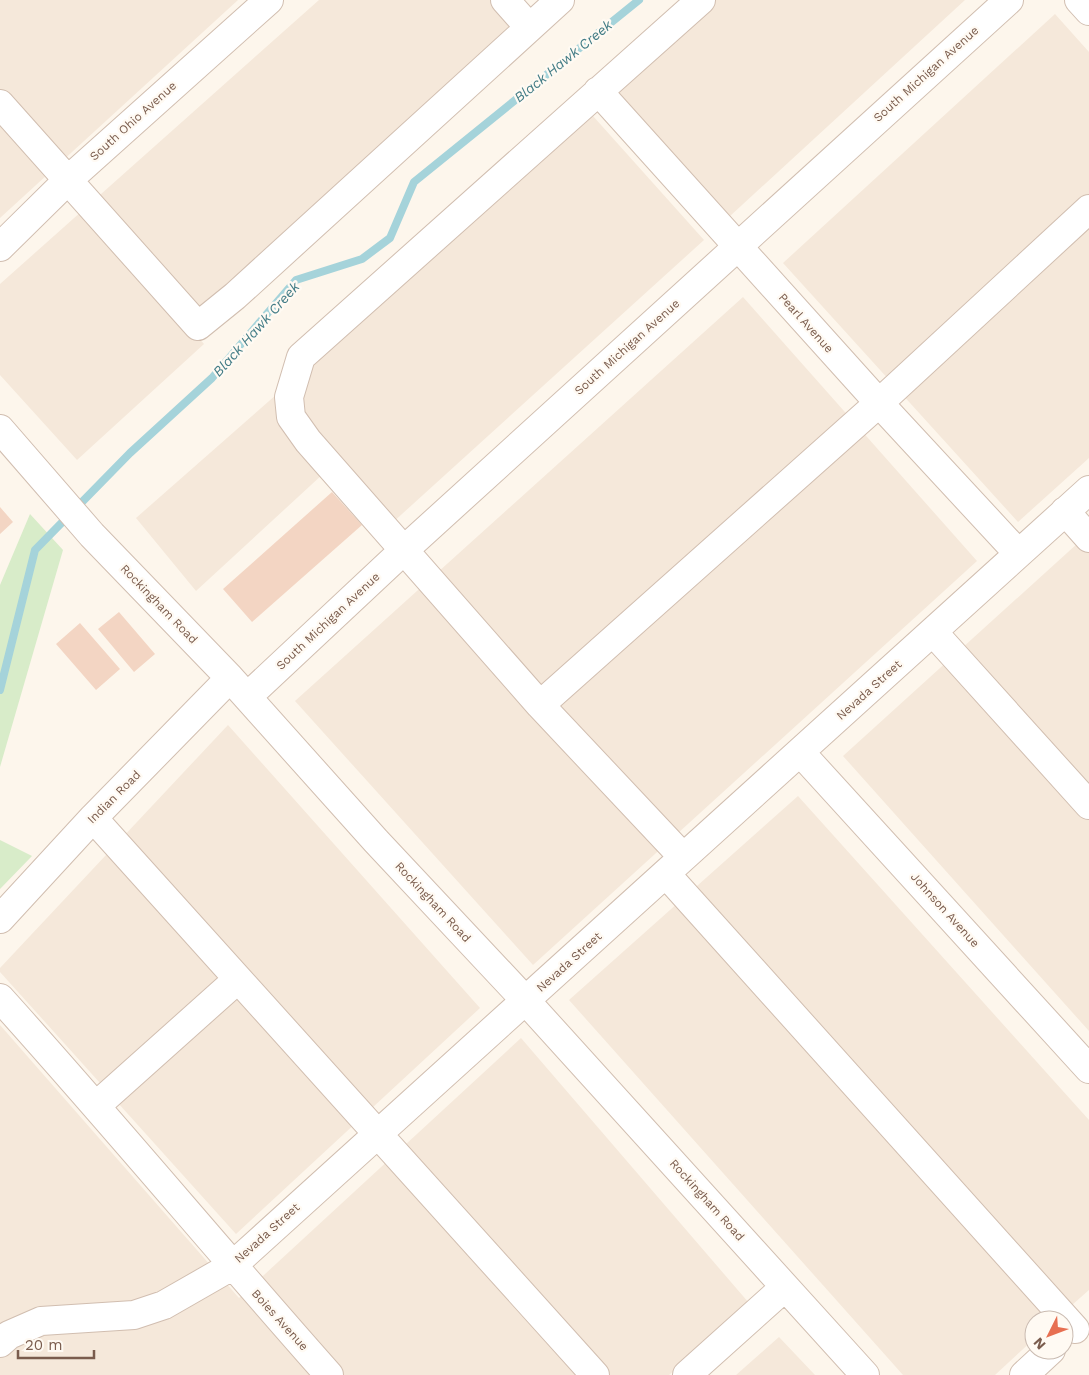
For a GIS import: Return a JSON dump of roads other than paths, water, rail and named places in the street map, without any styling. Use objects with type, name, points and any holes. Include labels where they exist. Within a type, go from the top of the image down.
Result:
[{"type":"street","name":"South Ohio Avenue","points":[[0,246],[68,180],[269,0]]},
{"type":"street","points":[[505,0],[529,27]]},
{"type":"street","points":[[0,104],[198,326],[235,296],[560,0]]},
{"type":"street","points":[[701,0],[301,357],[289,397],[292,417],[308,441],[540,706],[674,866],[1076,1327]]},
{"type":"street","name":"South Michigan Avenue","points":[[239,687],[403,551],[1008,0]]},
{"type":"street","points":[[1079,0],[1089,11]]},
{"type":"street","name":"Pearl Avenue","points":[[598,91],[879,403],[1018,553]]},
{"type":"street","points":[[540,706],[879,403],[1089,209]]},
{"type":"street","name":"Rockingham Road","points":[[0,429],[92,535],[239,687],[376,841],[526,1001],[865,1375]]},
{"type":"street","name":"Nevada Street","points":[[3,1333],[41,1321],[134,1315],[164,1305],[232,1266],[1089,490]]},
{"type":"street","points":[[1065,512],[1089,538]]},
{"type":"street","points":[[933,632],[1089,805]]},
{"type":"street","name":"Indian Road","points":[[0,919],[93,818],[239,687]]},
{"type":"street","name":"Johnson Avenue","points":[[800,752],[1089,1069]]},
{"type":"street","points":[[93,818],[595,1375]]},
{"type":"street","points":[[97,1105],[238,980]]},
{"type":"street","name":"Boies Avenue","points":[[0,998],[97,1105],[232,1266],[329,1375]]},
{"type":"street","points":[[687,1375],[785,1287]]},
{"type":"street","points":[[1024,1375],[1040,1360]]},
{"type":"waterway","name":"Black Hawk Creek","points":[[0,690],[35,550],[130,453],[212,378],[296,280],[362,259],[390,238],[414,182],[639,0]]}]
